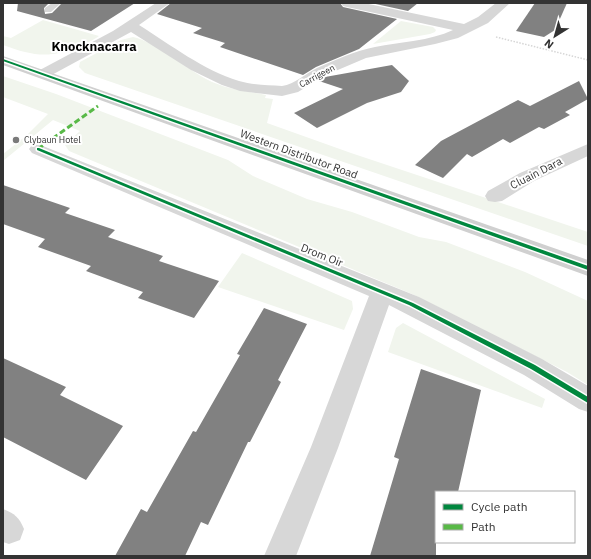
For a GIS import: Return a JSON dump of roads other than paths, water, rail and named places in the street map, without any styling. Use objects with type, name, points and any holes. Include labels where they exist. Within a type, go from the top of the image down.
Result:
[{"type":"street","points":[[43,74],[131,26],[164,3]]},
{"type":"street","points":[[347,3],[466,29]]},
{"type":"street","name":"Carrigeen","points":[[131,26],[196,66],[227,82],[240,86],[282,91],[292,88],[321,72],[362,55],[374,51],[435,40],[466,29],[483,20],[504,3]]},
{"type":"street","name":"Western Distributor Road","points":[[3,60],[588,268]]},
{"type":"street","name":"Drom Oir","points":[[38,149],[411,304],[526,364],[588,400]]},
{"type":"street","name":"Cluain Dara","points":[[495,196],[527,177],[585,152]]},
{"type":"street","points":[[280,556],[324,448],[382,292]]},
{"type":"lane","points":[[48,10],[57,3]]},
{"type":"place","name":"Clybaun Hotel","points":[[16,140]]},
{"type":"district","name":"Knocknacarra","points":[[94,46]]}]
